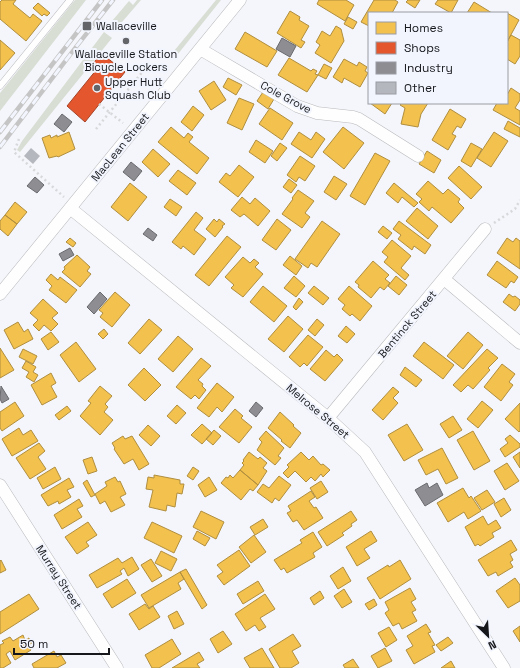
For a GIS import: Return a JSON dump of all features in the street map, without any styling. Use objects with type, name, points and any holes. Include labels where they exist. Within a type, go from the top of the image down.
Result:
[{"type":"street","name":"MacLean Street","points":[[0,294],[240,0]]},
{"type":"street","name":"Cole Grove","points":[[200,48],[297,106],[317,114],[354,117],[359,119],[418,156]]},
{"type":"street","name":"Melrose Street","points":[[70,208],[328,418],[365,452],[504,668]]},
{"type":"street","name":"Bentinck Street","points":[[328,418],[485,229]]},
{"type":"street","points":[[444,279],[520,343]]},
{"type":"street","name":"Murray Street","points":[[0,485],[117,668]]},
{"type":"lane","points":[[0,86],[70,0]]},
{"type":"path","points":[[96,129],[148,65]]},
{"type":"path","points":[[99,104],[123,123]]},
{"type":"path","points":[[19,139],[14,152],[63,195],[70,208]]},
{"type":"path","points":[[485,229],[515,209],[520,200]]},
{"type":"shaded area","points":[[75,0],[86,0],[0,111],[0,93]]},
{"type":"shaded area","points":[[137,0],[141,0],[116,29],[110,30],[107,27],[129,1],[133,5]]},
{"type":"shaded area","points":[[216,0],[221,0],[178,54],[174,51]]},
{"type":"shaded area","points":[[104,32],[112,38],[20,152],[17,150],[22,141]]},
{"type":"building: Homes","points":[[2,0],[16,0],[13,4],[30,18],[33,14],[42,21],[26,41],[0,19],[0,2]]},
{"type":"building: Homes","points":[[319,0],[346,0],[354,5],[345,21],[317,4]]},
{"type":"building: Homes","points":[[374,0],[395,0],[398,2],[393,12],[368,12],[368,26],[361,22]]},
{"type":"building: Homes","points":[[408,0],[420,0],[415,8],[406,2]]},
{"type":"building: Homes","points":[[438,0],[458,0],[452,12],[435,4]]},
{"type":"building: Homes","points":[[474,2],[490,12],[468,12]]},
{"type":"building: Homes","points":[[38,3],[50,13],[47,16],[44,14],[42,16],[33,8]]},
{"type":"building: Homes","points":[[290,11],[300,17],[299,20],[309,26],[301,40],[305,42],[301,48],[277,33]]},
{"type":"building: Homes","points":[[508,14],[519,20],[508,40]]},
{"type":"building: Homes","points":[[348,17],[357,22],[353,29],[344,24]]},
{"type":"building: Homes","points":[[336,26],[341,29],[344,41],[331,63],[315,53],[320,45],[316,42],[322,31],[330,36]]},
{"type":"building: Homes","points":[[245,32],[277,51],[267,67],[235,49]]},
{"type":"building: Homes","points":[[511,35],[520,40],[520,56],[515,64],[508,60],[508,40]]},
{"type":"building: Homes","points":[[0,40],[15,53],[0,70]]},
{"type":"building: Homes","points":[[289,58],[311,71],[313,69],[317,71],[315,74],[318,75],[307,92],[278,75]]},
{"type":"building: Homes","points":[[344,59],[357,66],[359,62],[367,67],[365,71],[368,73],[360,87],[344,78],[342,83],[333,77]]},
{"type":"building: Homes","points":[[324,64],[332,68],[326,79],[318,75]]},
{"type":"building: Homes","points":[[228,78],[242,85],[236,95],[223,87]]},
{"type":"building: Homes","points":[[214,81],[226,100],[211,110],[199,91]]},
{"type":"building: Homes","points":[[511,88],[520,94],[520,100],[515,108],[520,111],[520,125],[493,110],[496,104],[508,104],[508,93]]},
{"type":"building: Homes","points":[[263,92],[274,99],[268,109],[257,101]]},
{"type":"building: Homes","points":[[239,98],[254,104],[242,130],[227,123]]},
{"type":"building: Homes","points":[[371,104],[391,104],[385,114]]},
{"type":"building: Homes","points":[[427,104],[421,114],[418,127],[401,124],[405,108],[400,105]]},
{"type":"building: Homes","points":[[193,106],[204,115],[192,131],[181,122]]},
{"type":"building: Homes","points":[[270,108],[293,123],[282,140],[259,124]]},
{"type":"building: Homes","points":[[450,109],[466,119],[461,128],[457,126],[452,134],[456,136],[448,150],[432,140]]},
{"type":"building: Homes","points":[[508,121],[520,128],[520,137],[504,129]]},
{"type":"building: Homes","points":[[171,127],[184,138],[188,133],[193,137],[189,142],[209,158],[197,174],[158,142]]},
{"type":"building: Homes","points":[[343,127],[364,143],[344,169],[323,152]]},
{"type":"building: Homes","points":[[69,132],[75,149],[58,157],[49,158],[42,138],[50,135],[51,138],[57,135],[57,137]]},
{"type":"building: Homes","points":[[299,132],[311,140],[316,132],[325,139],[312,158],[291,144]]},
{"type":"building: Homes","points":[[494,132],[508,141],[491,167],[477,158]]},
{"type":"building: Homes","points":[[256,140],[273,151],[265,163],[249,152]]},
{"type":"building: Homes","points":[[280,143],[287,148],[277,161],[271,156]]},
{"type":"building: Homes","points":[[471,143],[482,149],[471,167],[461,161]]},
{"type":"building: Homes","points":[[153,149],[170,164],[158,177],[142,162]]},
{"type":"building: Homes","points":[[427,151],[441,160],[434,173],[419,164]]},
{"type":"building: Homes","points":[[375,153],[390,161],[365,205],[350,196]]},
{"type":"building: Homes","points":[[300,156],[315,166],[305,181],[299,177],[296,182],[287,175]]},
{"type":"building: Homes","points":[[239,165],[254,177],[238,197],[219,182],[226,173],[230,176]]},
{"type":"building: Homes","points":[[459,166],[482,187],[471,199],[448,178]]},
{"type":"building: Homes","points":[[178,170],[196,183],[187,195],[169,181]]},
{"type":"building: Homes","points":[[334,176],[347,184],[336,200],[324,192]]},
{"type":"building: Homes","points":[[289,179],[297,185],[291,193],[283,187]]},
{"type":"building: Homes","points":[[428,181],[443,194],[448,189],[460,199],[458,202],[464,208],[451,223],[432,207],[429,211],[419,202],[422,199],[416,194]]},
{"type":"building: Homes","points":[[130,183],[147,197],[128,221],[111,207]]},
{"type":"building: Homes","points":[[394,183],[418,203],[414,207],[402,197],[398,203],[386,193]]},
{"type":"building: Homes","points":[[298,190],[314,201],[305,213],[310,217],[302,228],[282,214]]},
{"type":"building: Homes","points":[[242,197],[250,204],[255,198],[270,211],[258,226],[244,214],[240,217],[231,210]]},
{"type":"building: Homes","points":[[170,199],[182,207],[176,216],[164,207]]},
{"type":"building: Homes","points":[[15,202],[27,212],[17,224],[5,215]]},
{"type":"building: Homes","points":[[417,208],[438,226],[428,239],[406,221]]},
{"type":"building: Homes","points":[[196,212],[203,218],[194,230],[206,239],[194,255],[183,246],[181,249],[172,242]]},
{"type":"building: Homes","points":[[5,215],[17,224],[8,236],[0,229],[0,221]]},
{"type":"building: Homes","points":[[214,219],[217,222],[219,219],[225,224],[215,237],[206,229]]},
{"type":"building: Homes","points":[[277,219],[291,230],[276,250],[262,240]]},
{"type":"building: Homes","points":[[322,221],[340,234],[317,267],[311,263],[308,268],[295,259]]},
{"type":"building: Homes","points":[[399,221],[431,245],[425,254],[414,246],[412,250],[398,239],[401,235],[393,229]]},
{"type":"building: Homes","points":[[383,226],[392,233],[387,239],[378,232]]},
{"type":"building: Homes","points":[[227,236],[241,247],[209,286],[195,275]]},
{"type":"building: Homes","points":[[70,238],[76,243],[73,247],[66,242]]},
{"type":"building: Homes","points":[[507,238],[513,242],[516,238],[520,241],[520,269],[497,253]]},
{"type":"building: Homes","points":[[392,240],[411,256],[401,268],[409,275],[405,280],[384,262],[388,257],[382,252]]},
{"type":"building: Homes","points":[[77,255],[90,267],[87,271],[91,274],[80,287],[62,272],[65,269],[64,267]]},
{"type":"building: Homes","points":[[290,256],[302,266],[296,275],[283,265]]},
{"type":"building: Homes","points":[[243,257],[250,263],[254,259],[259,263],[255,267],[263,274],[243,297],[231,288],[234,285],[225,277]]},
{"type":"building: Homes","points":[[373,261],[389,275],[385,279],[390,283],[384,290],[380,287],[371,298],[358,287],[359,285],[355,282]]},
{"type":"building: Homes","points":[[497,261],[518,277],[514,283],[511,281],[506,288],[487,275]]},
{"type":"building: Homes","points":[[51,274],[58,280],[60,277],[77,290],[66,303],[49,290],[52,286],[46,280]]},
{"type":"building: Homes","points":[[294,276],[305,286],[296,297],[284,288]]},
{"type":"building: Homes","points":[[396,276],[407,285],[399,295],[388,286]]},
{"type":"building: Homes","points":[[263,286],[287,306],[274,322],[250,302]]},
{"type":"building: Homes","points":[[314,286],[329,298],[323,305],[308,293]]},
{"type":"building: Homes","points":[[349,286],[372,306],[360,321],[352,314],[350,316],[342,309],[345,305],[338,299]]},
{"type":"building: Homes","points":[[115,292],[130,305],[112,327],[100,317],[103,313],[99,310]]},
{"type":"building: Homes","points":[[509,294],[520,300],[520,304],[515,311],[503,302]]},
{"type":"building: Homes","points":[[299,298],[303,302],[296,310],[293,307]]},
{"type":"building: Homes","points":[[43,299],[58,313],[52,318],[58,324],[51,331],[44,325],[39,331],[33,325],[38,320],[30,313]]},
{"type":"building: Homes","points":[[288,316],[303,329],[284,352],[268,339]]},
{"type":"building: Homes","points":[[149,319],[162,330],[140,354],[128,343]]},
{"type":"building: Homes","points":[[317,319],[324,325],[315,336],[308,330]]},
{"type":"building: Homes","points":[[18,322],[24,332],[28,329],[33,339],[14,349],[4,330]]},
{"type":"building: Homes","points":[[346,326],[355,334],[347,343],[338,336]]},
{"type":"building: Homes","points":[[104,329],[108,334],[103,339],[98,334]]},
{"type":"building: Homes","points":[[51,332],[59,342],[48,350],[41,339]]},
{"type":"building: Homes","points":[[468,332],[483,345],[463,369],[447,356]]},
{"type":"building: Homes","points":[[308,335],[323,347],[307,366],[304,363],[300,367],[289,357]]},
{"type":"building: Homes","points":[[178,336],[193,349],[173,372],[158,359]]},
{"type":"building: Homes","points":[[76,342],[96,369],[79,382],[60,355]]},
{"type":"building: Homes","points":[[424,342],[454,365],[443,379],[413,356]]},
{"type":"building: Homes","points":[[0,348],[14,370],[0,378]]},
{"type":"building: Homes","points":[[23,349],[37,356],[33,364],[19,357]]},
{"type":"building: Homes","points":[[487,349],[498,358],[488,368],[490,370],[473,389],[468,385],[461,392],[453,385]]},
{"type":"building: Homes","points":[[326,350],[334,357],[337,354],[343,360],[325,381],[310,369]]},
{"type":"building: Homes","points":[[201,358],[211,366],[198,380],[203,384],[202,386],[206,390],[199,399],[195,395],[191,399],[176,387]]},
{"type":"building: Homes","points":[[26,361],[36,367],[33,372],[38,375],[34,382],[26,377],[29,372],[22,368]]},
{"type":"building: Homes","points":[[502,364],[515,374],[509,382],[513,385],[501,401],[484,387]]},
{"type":"building: Homes","points":[[405,367],[422,380],[416,387],[400,375]]},
{"type":"building: Homes","points":[[144,368],[161,385],[145,401],[128,385]]},
{"type":"building: Homes","points":[[51,373],[56,383],[51,386],[57,397],[42,405],[31,385]]},
{"type":"building: Homes","points":[[217,383],[234,397],[222,412],[217,407],[209,417],[197,408]]},
{"type":"building: Homes","points":[[100,386],[112,396],[105,404],[108,407],[104,412],[113,420],[100,435],[80,416],[91,403],[88,401]]},
{"type":"building: Homes","points":[[393,387],[399,392],[393,398],[398,403],[383,420],[372,410]]},
{"type":"building: Homes","points":[[482,401],[493,410],[478,428],[467,419]]},
{"type":"building: Homes","points":[[15,402],[24,416],[2,431],[0,428],[0,412]]},
{"type":"building: Homes","points":[[520,403],[520,431],[519,432],[505,419]]},
{"type":"building: Homes","points":[[177,405],[186,413],[176,424],[167,416]]},
{"type":"building: Homes","points":[[67,406],[71,411],[59,420],[55,415]]},
{"type":"building: Homes","points":[[235,409],[243,416],[241,418],[252,427],[239,443],[219,427]]},
{"type":"building: Homes","points":[[280,412],[301,433],[290,448],[268,428]]},
{"type":"building: Homes","points":[[453,416],[462,430],[449,438],[440,424]]},
{"type":"building: Homes","points":[[202,424],[212,433],[202,444],[191,435]]},
{"type":"building: Homes","points":[[407,424],[423,450],[404,461],[388,435]]},
{"type":"building: Homes","points":[[148,425],[160,436],[151,446],[139,435]]},
{"type":"building: Homes","points":[[19,428],[23,435],[31,430],[38,441],[12,456],[2,439]]},
{"type":"building: Homes","points":[[214,430],[221,436],[213,445],[206,439]]},
{"type":"building: Homes","points":[[266,431],[284,448],[278,456],[281,458],[275,465],[257,450],[262,442],[259,439]]},
{"type":"building: Homes","points":[[473,431],[490,461],[474,470],[457,440]]},
{"type":"building: Homes","points":[[510,435],[520,444],[520,447],[505,457],[500,449],[508,443],[505,439]]},
{"type":"building: Homes","points":[[123,436],[125,439],[132,436],[149,464],[139,470],[133,459],[124,464],[114,449],[115,448],[112,443]]},
{"type":"building: Homes","points":[[39,443],[45,451],[38,457],[46,469],[30,479],[16,458]]},
{"type":"building: Homes","points":[[442,448],[458,478],[446,484],[438,469],[426,475],[418,460]]},
{"type":"building: Homes","points":[[249,452],[258,459],[260,457],[267,463],[263,468],[267,471],[258,485],[240,470],[244,465],[242,463],[244,461],[243,460]]},
{"type":"building: Homes","points":[[301,452],[309,460],[313,456],[321,465],[323,464],[330,470],[323,477],[321,474],[315,481],[311,477],[306,482],[295,471],[288,478],[283,473],[289,467],[287,465]]},
{"type":"building: Homes","points":[[520,452],[520,468],[513,457]]},
{"type":"building: Homes","points":[[92,457],[97,471],[88,474],[83,460]]},
{"type":"building: Homes","points":[[507,463],[519,481],[505,490],[494,471]]},
{"type":"building: Homes","points":[[55,467],[61,479],[43,489],[37,478]]},
{"type":"building: Homes","points":[[193,467],[199,471],[193,480],[187,476]]},
{"type":"building: Homes","points":[[240,470],[258,485],[253,491],[250,489],[241,500],[221,483],[230,475],[233,478]]},
{"type":"building: Homes","points":[[154,475],[180,480],[180,484],[184,484],[182,494],[177,493],[175,507],[167,505],[166,511],[149,507],[153,490],[146,489],[148,477],[154,478]]},
{"type":"building: Homes","points":[[279,476],[291,485],[279,501],[275,498],[272,503],[257,492],[263,484],[269,488]]},
{"type":"building: Homes","points":[[115,477],[118,482],[120,481],[126,494],[120,497],[125,505],[111,512],[105,501],[100,504],[95,494],[107,486],[105,482]]},
{"type":"building: Homes","points":[[209,477],[217,490],[205,497],[198,485]]},
{"type":"building: Homes","points":[[69,478],[74,487],[67,490],[71,497],[59,504],[58,501],[48,506],[41,495]]},
{"type":"building: Homes","points":[[87,480],[95,495],[91,497],[83,483]]},
{"type":"building: Homes","points":[[321,481],[328,492],[317,499],[310,488]]},
{"type":"building: Homes","points":[[463,488],[469,498],[471,496],[481,511],[468,519],[464,512],[448,522],[437,503]]},
{"type":"building: Homes","points":[[487,490],[495,502],[482,510],[474,498]]},
{"type":"building: Homes","points":[[311,491],[315,497],[309,501],[314,508],[316,507],[323,518],[304,530],[297,520],[293,522],[287,513],[291,511],[288,506]]},
{"type":"building: Homes","points":[[504,498],[511,510],[501,517],[494,504]]},
{"type":"building: Homes","points":[[79,499],[83,506],[77,509],[82,517],[62,529],[54,515]]},
{"type":"building: Homes","points":[[201,511],[224,522],[216,539],[193,527]]},
{"type":"building: Homes","points":[[351,511],[357,520],[351,524],[352,526],[342,533],[344,535],[327,546],[318,532]]},
{"type":"building: Homes","points":[[483,516],[488,525],[496,520],[501,528],[492,533],[494,537],[480,546],[478,544],[475,546],[465,527]]},
{"type":"building: Homes","points":[[263,519],[268,527],[255,535],[250,527]]},
{"type":"building: Homes","points":[[88,522],[97,535],[86,542],[89,546],[77,554],[65,537]]},
{"type":"building: Homes","points":[[152,522],[182,536],[174,553],[144,538]]},
{"type":"building: Homes","points":[[197,531],[210,538],[205,546],[193,539]]},
{"type":"building: Homes","points":[[371,531],[377,541],[364,549],[370,558],[357,566],[346,547]]},
{"type":"building: Homes","points":[[313,532],[322,547],[313,553],[315,557],[287,573],[284,568],[281,570],[274,560],[302,543],[300,540]]},
{"type":"building: Homes","points":[[254,535],[266,552],[251,563],[239,547]]},
{"type":"building: Homes","points":[[511,540],[517,550],[510,554],[513,560],[510,562],[513,567],[498,576],[496,572],[488,576],[478,560]]},
{"type":"building: Homes","points":[[239,550],[250,566],[224,585],[217,576],[223,572],[217,565]]},
{"type":"building: Homes","points":[[161,551],[177,559],[171,571],[155,563]]},
{"type":"building: Homes","points":[[132,557],[139,569],[128,576],[124,568],[120,571],[122,574],[97,588],[89,575],[118,558],[122,563]]},
{"type":"building: Homes","points":[[151,559],[162,576],[152,582],[141,565]]},
{"type":"building: Homes","points":[[1,560],[6,570],[0,573],[0,561]]},
{"type":"building: Homes","points":[[400,560],[411,579],[380,599],[367,578],[388,565],[389,567]]},
{"type":"building: Homes","points":[[343,567],[351,581],[338,589],[330,576]]},
{"type":"building: Homes","points":[[186,569],[207,605],[202,609],[180,572]]},
{"type":"building: Homes","points":[[180,572],[184,579],[178,583],[181,589],[149,608],[141,595]]},
{"type":"building: Homes","points":[[515,578],[520,585],[520,601],[508,608],[496,591]]},
{"type":"building: Homes","points":[[127,579],[136,593],[112,608],[103,594]]},
{"type":"building: Homes","points":[[258,581],[264,591],[243,604],[237,594]]},
{"type":"building: Homes","points":[[410,588],[416,599],[411,602],[416,610],[412,612],[417,621],[402,629],[399,623],[393,626],[385,613],[389,610],[385,602]]},
{"type":"building: Homes","points":[[344,589],[352,602],[342,608],[334,596]]},
{"type":"building: Homes","points":[[320,591],[324,598],[314,605],[310,598]]},
{"type":"building: Homes","points":[[29,594],[39,609],[0,634],[0,612]]},
{"type":"building: Homes","points":[[265,594],[275,609],[260,618],[266,627],[259,631],[255,625],[246,631],[235,614]]},
{"type":"building: Homes","points":[[374,599],[377,605],[369,610],[365,604]]},
{"type":"building: Homes","points":[[145,604],[149,609],[153,606],[160,617],[139,630],[129,614]]},
{"type":"building: Homes","points":[[177,611],[184,624],[174,629],[168,616]]},
{"type":"building: Homes","points":[[426,624],[431,632],[428,633],[435,645],[432,646],[435,652],[414,664],[406,650],[413,646],[407,636]]},
{"type":"building: Homes","points":[[520,626],[520,642],[513,631]]},
{"type":"building: Homes","points":[[389,627],[397,640],[386,647],[378,633]]},
{"type":"building: Homes","points":[[223,631],[232,644],[218,653],[210,639]]},
{"type":"building: Homes","points":[[293,634],[301,646],[292,651],[299,663],[291,668],[280,668],[269,649]]},
{"type":"building: Homes","points":[[23,635],[25,640],[29,638],[32,643],[28,645],[31,650],[15,660],[10,651],[6,654],[11,663],[3,668],[0,668],[0,645],[4,643],[2,641],[10,637],[13,641]]},
{"type":"building: Homes","points":[[448,637],[453,643],[441,651],[436,645]]},
{"type":"building: Homes","points":[[172,639],[181,654],[159,668],[152,668],[145,655]]},
{"type":"building: Homes","points":[[262,648],[274,668],[250,668],[244,658]]},
{"type":"building: Homes","points":[[385,648],[392,661],[378,668],[371,656]]},
{"type":"building: Homes","points":[[54,651],[57,657],[61,655],[66,663],[57,668],[34,668],[32,664]]},
{"type":"building: Homes","points":[[199,652],[204,660],[197,664],[200,668],[172,668]]},
{"type":"building: Homes","points":[[353,659],[359,668],[345,668],[343,665]]},
{"type":"building: Homes","points":[[451,661],[455,668],[441,668]]},
{"type":"building: Shops","name":"Upper Hutt Squash Club","points":[[101,53],[125,72],[85,122],[67,106],[97,69],[92,65]]},
{"type":"building: Industry","points":[[282,38],[296,46],[290,57],[276,49]]},
{"type":"building: Industry","points":[[62,114],[72,122],[64,132],[54,124]]},
{"type":"building: Industry","points":[[131,162],[142,171],[134,181],[123,172]]},
{"type":"building: Industry","points":[[35,177],[44,185],[37,193],[27,186]]},
{"type":"building: Industry","points":[[148,228],[157,235],[153,241],[143,234]]},
{"type":"building: Industry","points":[[70,248],[74,255],[63,261],[59,254]]},
{"type":"building: Industry","points":[[100,292],[107,299],[94,314],[87,307]]},
{"type":"building: Industry","points":[[1,386],[9,399],[2,403],[0,399]]},
{"type":"building: Industry","points":[[256,402],[263,408],[256,417],[249,411]]},
{"type":"building: Industry","points":[[427,483],[429,488],[437,483],[443,495],[425,506],[415,490]]},
{"type":"building: Other","points":[[31,148],[40,156],[33,164],[24,156]]},
{"type":"railway","points":[[0,132],[102,0]]},
{"type":"railway","points":[[0,147],[113,0]]},
{"type":"place","name":"Wallaceville","points":[[87,26]]},
{"type":"place","name":"Wallaceville Station Bicycle Lockers","points":[[126,41]]},
{"type":"place","name":"Upper Hutt Squash Club","points":[[97,88]]}]
